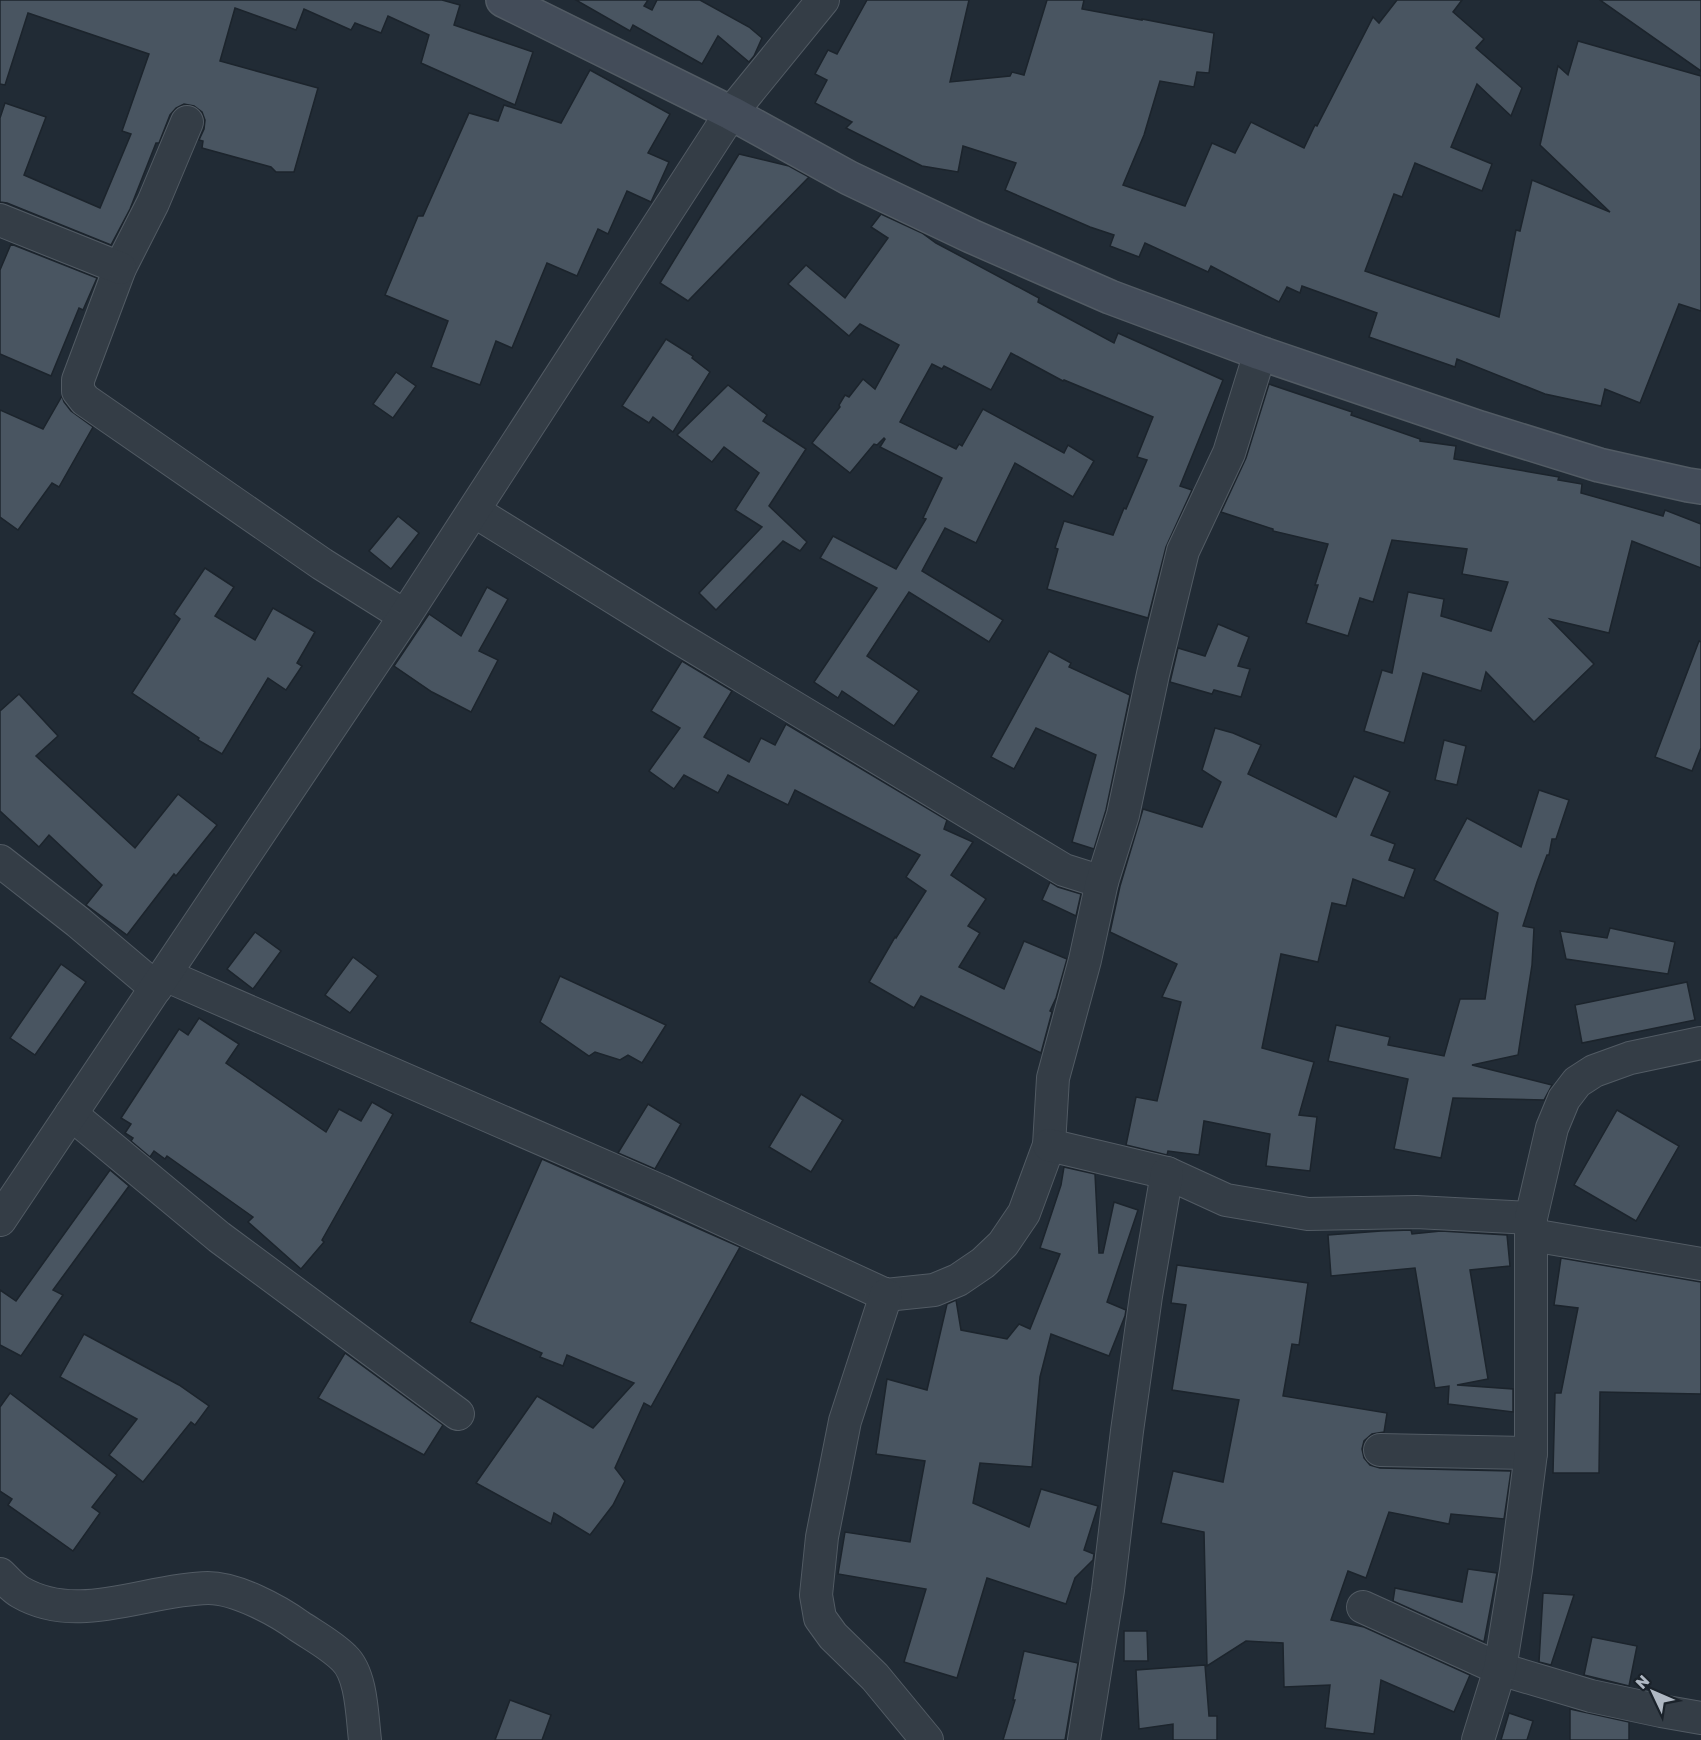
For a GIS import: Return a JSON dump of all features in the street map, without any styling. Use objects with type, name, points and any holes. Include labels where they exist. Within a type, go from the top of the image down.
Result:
[{"type":"street","points":[[503,0],[731,113],[849,178],[970,236],[1110,297],[1260,353],[1480,428],[1599,465],[1701,487]]},
{"type":"street","points":[[0,1220],[405,616],[731,113],[823,0]]},
{"type":"street","points":[[187,122],[153,203],[120,268],[78,380],[78,391],[85,400],[312,557],[405,616]]},
{"type":"street","points":[[0,219],[120,268]]},
{"type":"street","points":[[0,861],[78,922],[160,981],[661,1191],[886,1294],[934,1290],[958,1280],[983,1263],[1003,1244],[1024,1213],[1049,1145],[1053,1078],[1085,960],[1102,882],[1122,815],[1183,551],[1229,453],[1260,353]]},
{"type":"street","points":[[474,511],[1064,870],[1102,882]]},
{"type":"street","points":[[1478,1740],[1500,1669],[1531,1453],[1531,1227],[1552,1128],[1564,1099],[1577,1082],[1594,1071],[1630,1058],[1701,1043]]},
{"type":"street","points":[[71,1114],[219,1237],[458,1414]]},
{"type":"street","points":[[1049,1145],[1167,1173],[1226,1200],[1308,1215],[1416,1212],[1531,1227],[1701,1264]]},
{"type":"street","points":[[1084,1740],[1108,1590],[1146,1296],[1167,1173]]},
{"type":"street","points":[[886,1294],[845,1420],[822,1537],[816,1595],[820,1618],[833,1636],[875,1677],[927,1740]]},
{"type":"street","points":[[1380,1450],[1531,1453]]},
{"type":"street","points":[[0,1574],[18,1592],[45,1604],[85,1607],[209,1588],[240,1594],[282,1614],[345,1659],[357,1681],[365,1740]]},
{"type":"street","points":[[1363,1607],[1500,1669],[1591,1696],[1701,1718]]},
{"type":"building","points":[[0,0],[442,0],[460,5],[454,25],[533,52],[515,105],[421,63],[429,35],[388,16],[381,33],[355,23],[351,30],[304,9],[296,30],[235,8],[220,61],[318,88],[294,172],[276,172],[271,167],[202,148],[203,141],[199,140],[205,120],[202,112],[194,106],[184,104],[170,115],[159,143],[156,143],[130,209],[111,245],[0,202],[0,118],[5,103],[46,117],[24,175],[100,208],[131,134],[122,131],[149,54],[28,13],[5,85],[0,84]]},
{"type":"building","points":[[576,0],[648,0],[644,6],[652,10],[657,0],[700,0],[749,27],[762,38],[749,62],[718,36],[702,64],[633,25],[630,31]]},
{"type":"building","points":[[867,0],[969,0],[950,82],[1010,76],[1012,72],[1024,75],[1047,0],[1084,0],[1082,9],[1214,33],[1209,73],[1197,72],[1194,87],[1160,81],[1144,135],[1123,185],[1185,206],[1212,143],[1235,153],[1251,122],[1304,148],[1373,17],[1379,23],[1397,0],[1462,0],[1453,12],[1484,39],[1476,48],[1522,88],[1511,116],[1477,84],[1451,147],[1492,164],[1482,191],[1415,163],[1402,197],[1394,194],[1365,271],[1499,317],[1516,230],[1520,231],[1532,180],[1610,212],[1540,145],[1558,66],[1568,75],[1578,41],[1701,76],[1701,311],[1679,304],[1640,403],[1605,389],[1601,406],[1545,394],[1457,359],[1455,367],[1369,337],[1377,313],[1302,286],[1300,293],[1287,287],[1279,302],[1211,266],[1208,272],[1145,243],[1139,257],[1110,246],[1114,235],[1005,190],[1016,163],[963,146],[958,172],[922,166],[846,128],[852,122],[815,103],[827,80],[815,74],[828,50],[837,54]]},
{"type":"building","points":[[1600,0],[1701,0],[1701,71]]},
{"type":"building","points":[[590,70],[670,114],[648,153],[669,162],[651,202],[627,191],[608,234],[598,229],[577,276],[547,263],[512,348],[496,341],[480,385],[431,367],[448,321],[385,295],[418,216],[423,216],[469,113],[498,121],[504,105],[561,123]]},
{"type":"building","points":[[739,154],[789,166],[809,177],[688,301],[660,283]]},
{"type":"building","points":[[881,214],[922,233],[936,243],[1039,298],[1038,302],[1114,343],[1118,333],[1223,380],[1180,486],[1192,490],[1166,547],[1148,618],[1047,589],[1058,549],[1055,548],[1064,521],[1113,535],[1147,460],[1137,457],[1153,417],[1063,381],[1011,353],[991,390],[944,366],[942,369],[932,364],[900,422],[956,449],[959,444],[962,446],[983,409],[1064,453],[1068,445],[1094,461],[1073,497],[1015,463],[976,543],[945,528],[922,571],[1003,620],[989,642],[909,592],[867,656],[919,691],[894,726],[842,691],[838,698],[814,682],[877,588],[820,558],[833,536],[896,569],[926,519],[923,518],[942,478],[880,447],[884,438],[877,445],[874,444],[850,473],[812,443],[840,407],[845,395],[849,397],[863,379],[875,389],[899,345],[860,324],[849,336],[788,284],[806,265],[845,298],[888,238],[871,227]]},
{"type":"building","points":[[11,244],[97,278],[83,310],[79,308],[51,376],[0,354],[0,270]]},
{"type":"building","points":[[666,339],[693,356],[692,358],[710,372],[673,432],[653,417],[649,423],[622,406]]},
{"type":"building","points":[[396,372],[416,386],[393,418],[373,404]]},
{"type":"building","points":[[1269,384],[1352,412],[1351,415],[1420,439],[1420,441],[1456,446],[1454,459],[1559,477],[1558,480],[1582,484],[1581,493],[1663,516],[1665,510],[1701,524],[1701,568],[1632,541],[1609,633],[1550,619],[1594,664],[1534,722],[1486,672],[1481,691],[1423,673],[1404,743],[1364,731],[1382,670],[1392,673],[1408,592],[1444,599],[1441,616],[1491,631],[1508,582],[1462,574],[1467,549],[1392,540],[1373,602],[1360,598],[1348,636],[1306,623],[1328,544],[1273,531],[1273,529],[1221,512],[1246,458]]},
{"type":"building","points":[[728,385],[767,415],[763,421],[806,449],[769,506],[807,542],[800,551],[783,541],[716,610],[699,593],[762,527],[735,510],[759,473],[724,447],[712,462],[677,435]]},
{"type":"building","points":[[62,396],[71,411],[93,427],[59,487],[52,483],[18,530],[0,517],[0,410],[43,429]]},
{"type":"building","points":[[398,516],[419,533],[391,569],[369,551]]},
{"type":"building","points":[[205,568],[234,587],[215,616],[255,640],[273,608],[315,632],[297,663],[302,666],[286,690],[268,678],[222,754],[198,740],[199,738],[132,693],[180,619],[174,614]]},
{"type":"building","points":[[487,587],[508,599],[479,651],[498,660],[471,712],[432,692],[394,666],[429,614],[461,636]]},
{"type":"building","points":[[1218,624],[1249,637],[1238,666],[1250,669],[1241,697],[1214,690],[1212,694],[1170,682],[1178,648],[1205,656]]},
{"type":"building","points":[[1699,641],[1701,642],[1701,748],[1692,771],[1655,757]]},
{"type":"building","points":[[1049,651],[1071,663],[1069,667],[1130,695],[1106,810],[1094,849],[1072,842],[1096,755],[1036,728],[1014,769],[991,757]]},
{"type":"building","points":[[682,661],[732,691],[704,737],[749,762],[761,738],[775,745],[786,724],[947,820],[944,829],[973,842],[951,875],[986,899],[968,926],[980,933],[959,967],[1004,989],[1024,941],[1067,959],[1050,1011],[1052,1012],[1041,1053],[921,996],[914,1008],[869,982],[895,937],[926,891],[906,877],[920,855],[795,790],[788,805],[728,775],[718,793],[684,775],[674,789],[649,771],[680,728],[651,711]]},
{"type":"building","points":[[19,694],[58,736],[36,756],[135,848],[178,794],[217,825],[176,876],[174,874],[127,935],[86,905],[102,885],[49,835],[39,847],[0,811],[0,711]]},
{"type":"building","points":[[1215,728],[1261,745],[1248,774],[1336,817],[1354,776],[1390,792],[1371,835],[1395,844],[1389,860],[1415,869],[1404,898],[1353,879],[1346,906],[1332,903],[1318,962],[1281,954],[1262,1048],[1314,1062],[1299,1115],[1317,1117],[1310,1171],[1266,1166],[1270,1134],[1204,1121],[1199,1155],[1168,1151],[1167,1155],[1126,1145],[1136,1097],[1157,1101],[1181,1002],[1162,997],[1177,964],[1110,932],[1120,886],[1143,809],[1202,827],[1221,782],[1202,770]]},
{"type":"building","points":[[1444,740],[1466,746],[1457,785],[1435,780]]},
{"type":"building","points":[[1539,790],[1569,800],[1556,839],[1552,839],[1549,855],[1547,855],[1537,882],[1523,926],[1534,928],[1532,965],[1518,1055],[1472,1065],[1552,1085],[1544,1100],[1453,1098],[1441,1158],[1394,1149],[1408,1079],[1328,1061],[1336,1025],[1390,1037],[1388,1045],[1444,1056],[1460,999],[1485,999],[1498,913],[1434,880],[1467,818],[1521,847]]},
{"type":"building","points":[[1050,882],[1081,894],[1076,916],[1042,900]]},
{"type":"building","points":[[1610,928],[1675,942],[1668,974],[1566,959],[1560,931],[1607,938]]},
{"type":"building","points":[[255,932],[281,951],[253,989],[227,969]]},
{"type":"building","points":[[353,957],[378,976],[350,1013],[325,995]]},
{"type":"building","points":[[61,964],[86,982],[35,1055],[10,1038]]},
{"type":"building","points":[[560,976],[666,1025],[642,1063],[628,1055],[620,1060],[595,1052],[589,1056],[540,1022]]},
{"type":"building","points":[[1687,982],[1695,1020],[1582,1043],[1575,1005]]},
{"type":"building","points":[[199,1018],[239,1044],[226,1063],[326,1132],[339,1109],[361,1121],[372,1102],[393,1114],[322,1240],[324,1242],[301,1269],[248,1222],[253,1217],[167,1156],[165,1159],[154,1151],[150,1157],[131,1141],[133,1138],[125,1133],[131,1124],[121,1118],[179,1029],[188,1035]]},
{"type":"building","points":[[801,1094],[843,1120],[811,1172],[769,1147]]},
{"type":"building","points":[[648,1104],[681,1124],[655,1169],[618,1153]]},
{"type":"building","points":[[1617,1110],[1679,1146],[1636,1221],[1574,1185]]},
{"type":"building","points":[[542,1159],[740,1247],[651,1407],[644,1403],[615,1468],[625,1481],[613,1505],[590,1535],[554,1513],[551,1524],[476,1483],[537,1396],[593,1428],[634,1383],[567,1355],[563,1366],[540,1357],[542,1353],[470,1322]]},
{"type":"building","points":[[1064,1167],[1095,1174],[1099,1253],[1103,1253],[1114,1202],[1138,1210],[1107,1302],[1126,1310],[1125,1316],[1109,1356],[1051,1334],[1040,1377],[1032,1467],[980,1463],[973,1503],[1029,1527],[1041,1489],[1098,1506],[1084,1550],[1094,1554],[1093,1560],[1075,1578],[1066,1604],[987,1578],[957,1678],[904,1662],[926,1589],[838,1574],[845,1532],[910,1542],[925,1461],[876,1454],[887,1379],[927,1390],[947,1304],[956,1300],[961,1330],[1007,1339],[1019,1324],[1030,1329],[1060,1254],[1040,1248],[1061,1185]]},
{"type":"building","points":[[110,1170],[129,1186],[53,1290],[63,1295],[21,1356],[0,1345],[0,1290],[16,1301]]},
{"type":"building","points":[[1411,1230],[1412,1234],[1441,1231],[1507,1235],[1510,1266],[1470,1270],[1488,1379],[1457,1385],[1513,1389],[1513,1412],[1448,1404],[1449,1386],[1435,1388],[1415,1268],[1331,1276],[1328,1235]]},
{"type":"building","points":[[1561,1258],[1701,1282],[1701,1394],[1600,1392],[1599,1473],[1553,1473],[1555,1393],[1561,1393],[1578,1308],[1554,1305]]},
{"type":"building","points":[[1177,1265],[1308,1283],[1299,1345],[1292,1344],[1283,1396],[1387,1413],[1384,1432],[1372,1434],[1364,1441],[1362,1449],[1364,1458],[1370,1465],[1380,1468],[1511,1471],[1504,1519],[1451,1514],[1449,1524],[1389,1512],[1366,1578],[1348,1571],[1331,1620],[1364,1627],[1470,1675],[1454,1712],[1381,1680],[1374,1734],[1325,1728],[1330,1685],[1284,1687],[1283,1643],[1246,1641],[1207,1666],[1204,1532],[1161,1523],[1173,1471],[1223,1482],[1239,1400],[1172,1390],[1186,1305],[1171,1303]]},
{"type":"building","points":[[84,1334],[179,1385],[209,1406],[195,1425],[191,1422],[143,1482],[109,1455],[137,1419],[60,1377]]},
{"type":"building","points":[[345,1353],[443,1425],[424,1455],[318,1398]]},
{"type":"building","points":[[10,1393],[117,1475],[92,1507],[100,1513],[73,1551],[8,1505],[12,1499],[0,1491],[0,1407]]},
{"type":"building","points":[[1468,1569],[1497,1573],[1484,1642],[1393,1601],[1395,1588],[1462,1602]]},
{"type":"building","points":[[1543,1593],[1574,1595],[1551,1665],[1539,1662]]},
{"type":"building","points":[[1124,1631],[1147,1631],[1148,1661],[1124,1661]]},
{"type":"building","points":[[1592,1637],[1637,1646],[1629,1686],[1584,1675]]},
{"type":"building","points":[[1024,1651],[1078,1663],[1065,1740],[1003,1740],[1015,1700],[1013,1700]]},
{"type":"building","points":[[1205,1665],[1209,1716],[1217,1716],[1217,1740],[1173,1740],[1173,1724],[1139,1729],[1136,1670]]},
{"type":"building","points":[[510,1700],[551,1715],[542,1740],[495,1740]]},
{"type":"building","points":[[1570,1709],[1629,1722],[1629,1740],[1570,1740]]},
{"type":"building","points":[[1509,1713],[1533,1721],[1527,1740],[1501,1740]]}]
